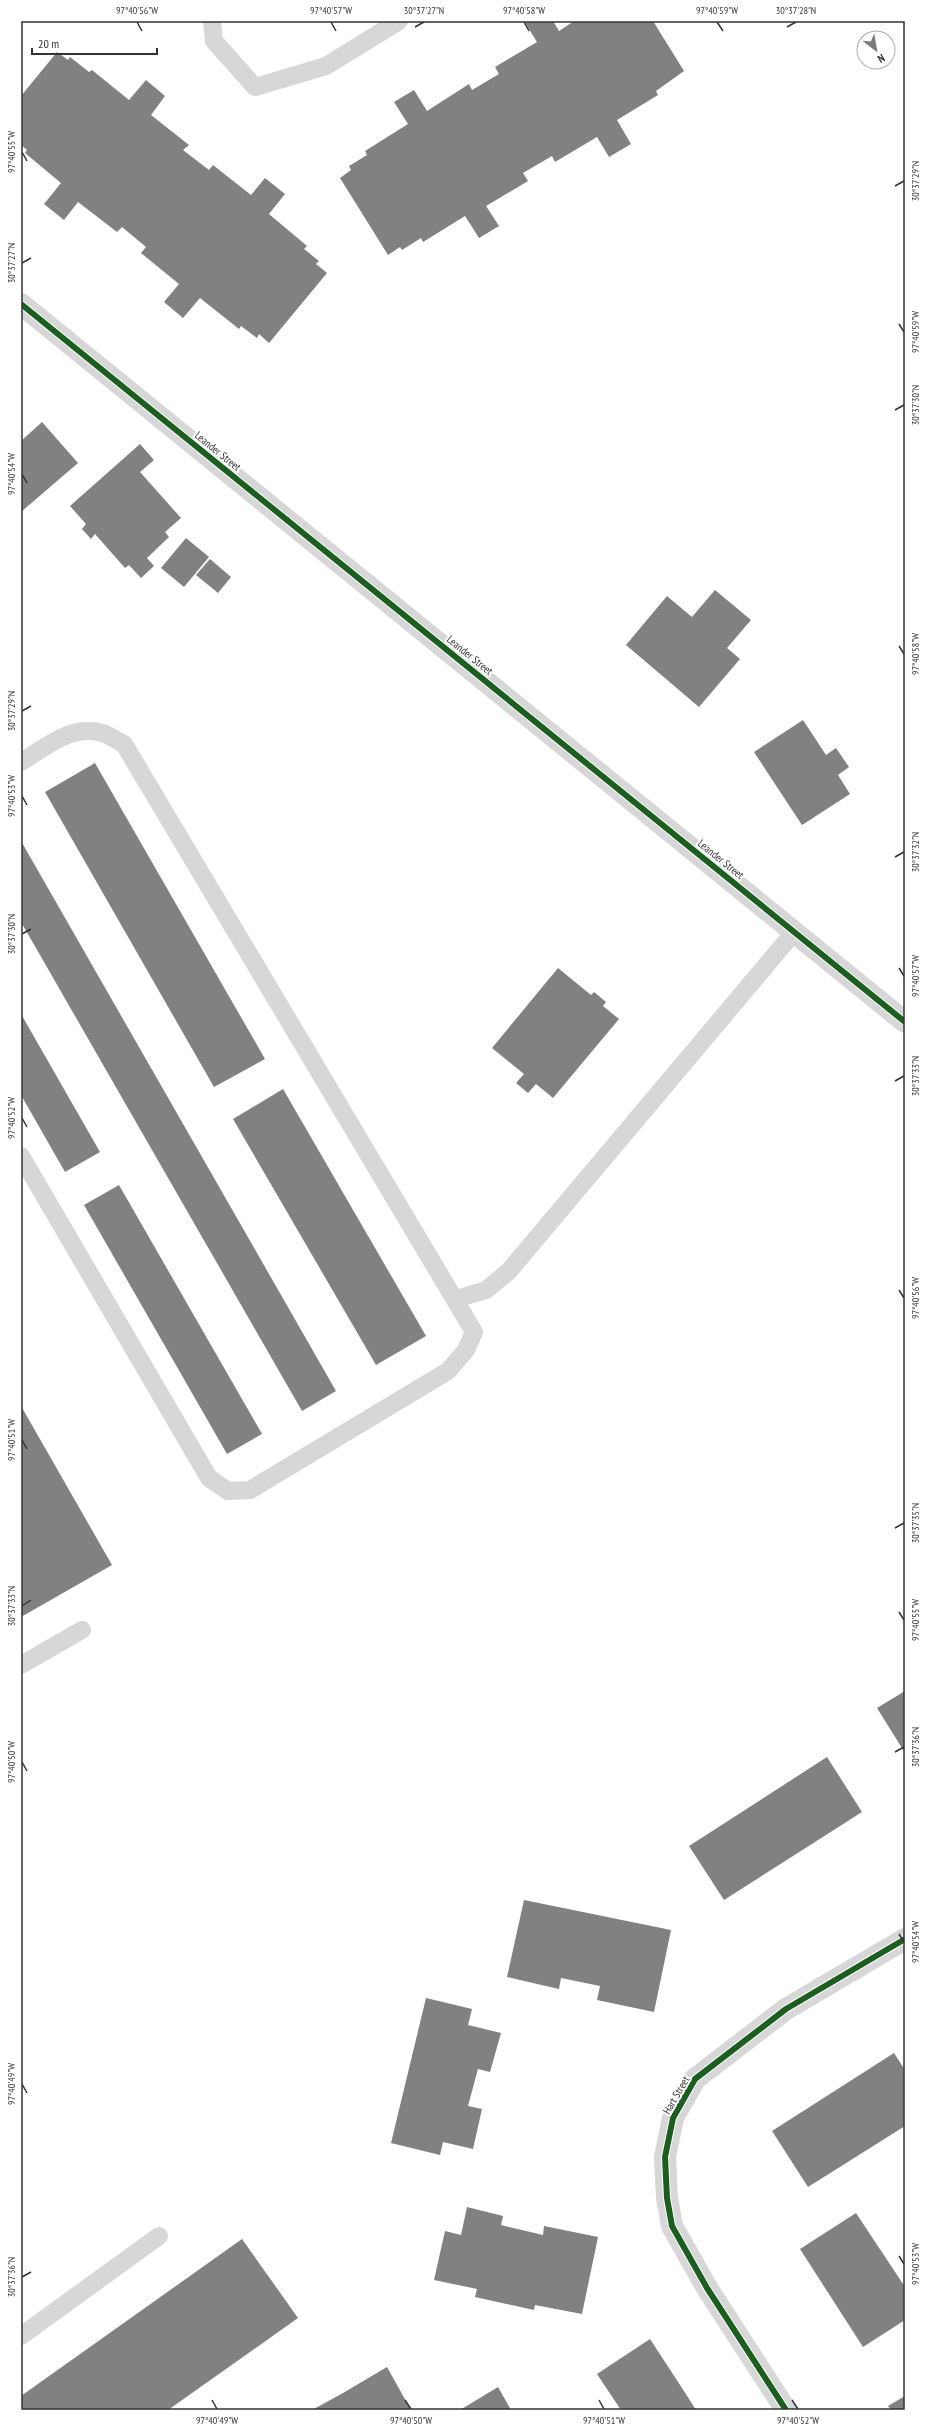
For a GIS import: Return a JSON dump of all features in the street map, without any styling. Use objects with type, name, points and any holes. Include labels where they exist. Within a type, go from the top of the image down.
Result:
[{"type":"street","name":"Leander Street","points":[[24,310],[795,931],[905,1022]]},
{"type":"street","name":"Hart Street","points":[[786,2410],[707,2288],[672,2226],[666,2198],[665,2157],[673,2118],[695,2079],[786,2009],[905,1939]]},
{"type":"lane","points":[[212,21],[214,41],[255,86],[326,66],[399,21]]},
{"type":"lane","points":[[21,762],[65,735],[83,730],[103,733],[124,744],[434,1266],[456,1299],[474,1332],[466,1350],[448,1371],[250,1490],[228,1491],[209,1478],[21,1156]]},
{"type":"lane","points":[[456,1299],[486,1290],[509,1271],[795,931]]},
{"type":"lane","points":[[21,1665],[82,1630]]},
{"type":"lane","points":[[21,2336],[159,2236]]},
{"type":"building","points":[[524,21],[553,21],[559,31],[574,21],[653,21],[684,71],[656,91],[658,95],[617,120],[631,144],[609,157],[597,137],[555,162],[552,156],[523,173],[528,181],[486,206],[499,226],[479,238],[465,216],[423,242],[421,238],[402,250],[400,247],[388,255],[340,178],[351,170],[349,166],[367,155],[365,151],[408,124],[394,102],[414,90],[427,111],[469,84],[472,90],[499,74],[495,67],[537,42]]},
{"type":"building","points":[[57,52],[68,60],[70,57],[89,72],[92,70],[129,100],[146,80],[165,96],[151,115],[189,145],[183,150],[209,170],[213,165],[251,195],[265,178],[285,194],[269,214],[307,246],[304,249],[319,261],[316,264],[327,273],[269,343],[259,334],[257,338],[241,326],[239,329],[200,298],[183,318],[164,302],[179,284],[141,253],[146,247],[122,227],[117,232],[78,202],[64,220],[44,204],[61,183],[25,153],[27,150],[21,145],[21,96]]},
{"type":"building","points":[[42,422],[78,463],[21,512],[21,441]]},
{"type":"building","points":[[140,444],[154,460],[140,472],[181,518],[165,532],[169,537],[147,558],[154,566],[141,578],[129,565],[125,568],[95,534],[91,539],[82,529],[86,524],[70,506]]},
{"type":"building","points":[[186,538],[209,557],[184,587],[161,568]]},
{"type":"building","points":[[210,559],[231,577],[218,593],[196,575]]},
{"type":"building","points":[[715,590],[751,620],[727,648],[740,659],[699,707],[626,645],[667,596],[692,617]]},
{"type":"building","points":[[803,720],[826,755],[836,748],[849,767],[838,775],[850,794],[802,825],[754,752]]},
{"type":"building","points":[[95,763],[265,1059],[214,1087],[45,792]]},
{"type":"building","points":[[21,841],[336,1391],[302,1411],[21,922]]},
{"type":"building","points":[[558,968],[591,995],[594,992],[606,1002],[603,1006],[619,1019],[553,1098],[536,1084],[528,1093],[516,1083],[524,1074],[492,1048]]},
{"type":"building","points":[[21,1014],[100,1152],[65,1172],[21,1095]]},
{"type":"building","points":[[283,1089],[426,1336],[376,1365],[233,1119]]},
{"type":"building","points":[[119,1185],[262,1434],[227,1454],[84,1205]]},
{"type":"building","points":[[21,1406],[112,1565],[21,1617]]},
{"type":"building","points":[[905,1691],[905,1753],[877,1708]]},
{"type":"building","points":[[827,1757],[862,1812],[724,1900],[689,1846]]},
{"type":"building","points":[[524,1900],[671,1930],[654,2012],[597,2000],[600,1986],[561,1978],[559,1989],[507,1977]]},
{"type":"building","points":[[426,1998],[472,2009],[468,2025],[501,2033],[490,2072],[478,2069],[468,2106],[482,2109],[473,2149],[443,2142],[440,2155],[391,2143]]},
{"type":"building","points":[[894,2053],[905,2070],[905,2126],[808,2187],[772,2131]]},
{"type":"building","points":[[467,2207],[503,2216],[501,2225],[543,2235],[544,2226],[598,2237],[582,2314],[535,2305],[534,2310],[475,2297],[477,2289],[434,2280],[445,2231],[461,2235]]},
{"type":"building","points":[[856,2213],[905,2287],[905,2320],[863,2347],[800,2249]]},
{"type":"building","points":[[242,2239],[298,2318],[168,2410],[21,2410],[21,2396]]},
{"type":"building","points":[[650,2339],[696,2410],[621,2410],[597,2374]]},
{"type":"building","points":[[387,2367],[411,2410],[312,2410],[343,2393]]},
{"type":"building","points":[[498,2387],[511,2410],[460,2410]]},
{"type":"building","points":[[905,2396],[905,2410],[891,2410],[888,2406]]},
{"type":"cycle path","points":[[21,304],[905,1022]]},
{"type":"cycle path","points":[[786,2410],[707,2288],[672,2226],[667,2198],[665,2157],[673,2118],[695,2079],[786,2009],[905,1939]]}]
